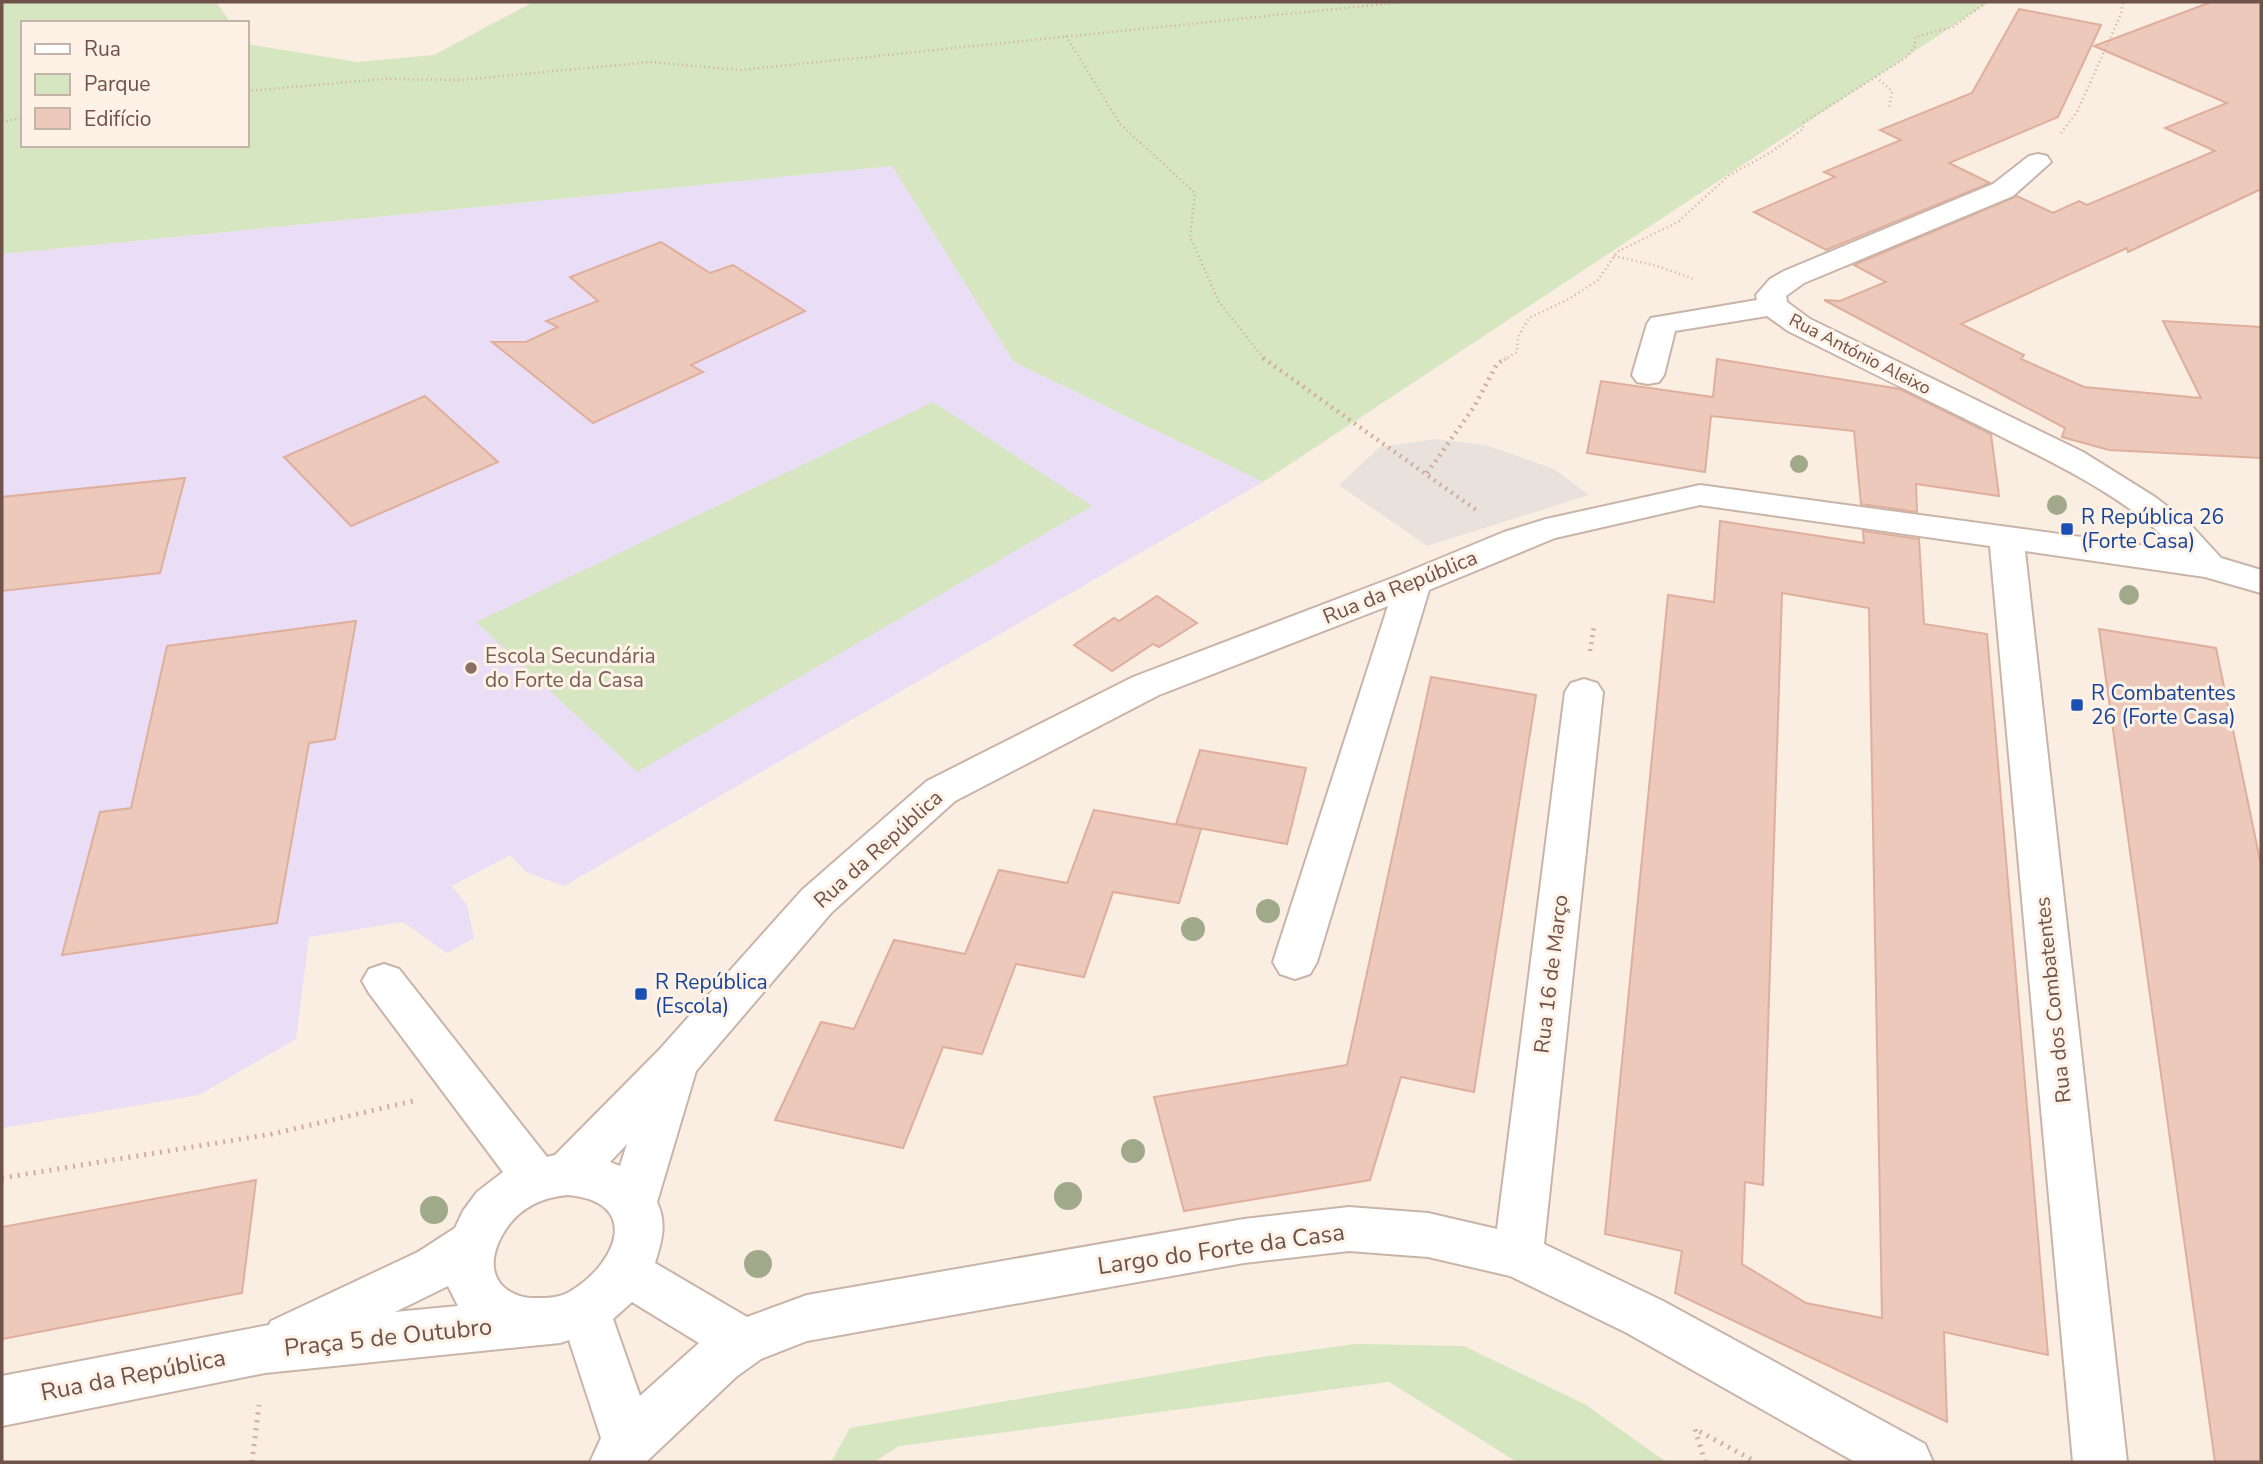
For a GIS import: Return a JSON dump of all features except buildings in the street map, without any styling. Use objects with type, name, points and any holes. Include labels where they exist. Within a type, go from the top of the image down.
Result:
[{"type":"street","name":"Rua António Aleixo","points":[[2038,162],[2003,190],[1794,277],[1770,295],[1773,306],[1798,325],[2071,459],[2143,504],[2176,529],[2209,566]]},
{"type":"street","points":[[1648,376],[1662,324],[1773,306]]},
{"type":"street","name":"Rua da República","points":[[552,1177],[675,1063],[817,901],[941,791],[1146,685],[1413,583],[1516,540],[1546,530],[1700,495],[2209,566],[2261,582]]},
{"type":"street","name":"Rua dos Combatentes","points":[[2006,538],[2100,1462]]},
{"type":"street","points":[[1295,962],[1413,583]]},
{"type":"street","name":"Rua 16 de Março","points":[[1518,1256],[1584,692]]},
{"type":"street","points":[[384,981],[465,1089],[552,1177]]},
{"type":"street","name":"Rua da República","points":[[632,1203],[675,1063]]},
{"type":"street","points":[[552,1177],[594,1177],[617,1186],[632,1203],[639,1224],[638,1248],[627,1273],[609,1294],[585,1310],[558,1320],[531,1322],[507,1317],[487,1305],[473,1288],[468,1268],[471,1244],[480,1224],[495,1206],[514,1190],[552,1177]]},
{"type":"street","name":"Largo do Forte da Casa","points":[[585,1310],[623,1452],[718,1360],[743,1342],[807,1318],[1244,1241],[1349,1229],[1429,1236],[1518,1256],[1645,1317],[1906,1462]]},
{"type":"street","name":"Praça 5 de Outubro","points":[[265,1349],[436,1268],[471,1244]]},
{"type":"street","points":[[627,1273],[743,1342]]},
{"type":"street","name":"Praça 5 de Outubro","points":[[265,1349],[531,1322]]},
{"type":"street","name":"Rua da República","points":[[2,1401],[265,1349]]},
{"type":"path","points":[[248,91],[383,79],[462,80],[650,62],[740,70],[1404,2]]},
{"type":"path","points":[[1427,473],[1474,407],[1497,364],[1517,352],[1518,337],[1529,318],[1569,299],[1598,280],[1617,252],[1678,222],[1728,176],[1773,151],[1803,129],[1803,123],[1906,57],[1915,46],[1915,37],[1953,27],[1987,2]]},
{"type":"path","points":[[2038,162],[2077,112],[2121,13],[2123,2]]},
{"type":"path","points":[[1066,36],[1120,124],[1195,192],[1190,237],[1219,302],[1267,363],[1427,473],[1516,540]]},
{"type":"path","points":[[1876,77],[1892,91],[1889,108]]},
{"type":"path","points":[[2,122],[21,118]]},
{"type":"path","points":[[2,1178],[272,1134],[465,1089]]},
{"type":"path","points":[[1705,1462],[1695,1429],[1756,1462]]},
{"type":"shaded area","name":"Escola Secundária do Forte da Casa","points":[[892,166],[1014,362],[1263,482],[564,886],[526,872],[510,855],[452,886],[467,905],[474,938],[447,953],[403,922],[309,937],[296,1039],[199,1095],[2,1128],[2,254]]},
{"type":"shaded area","points":[[1436,439],[1485,445],[1554,469],[1589,495],[1427,546],[1339,485],[1380,447]]},
{"type":"green space","points":[[2,2],[216,2],[230,21],[21,21],[21,147],[248,147],[248,44],[357,62],[434,55],[533,2],[1989,2],[1263,482],[1014,362],[892,166],[2,254]]},
{"type":"green space","points":[[933,402],[1092,506],[637,772],[476,622]]},
{"type":"green space","points":[[1355,1344],[1464,1346],[1586,1405],[1666,1462],[1517,1462],[1389,1382],[899,1446],[874,1462],[831,1462],[850,1428],[1262,1357]]},
{"type":"place","name":"R República 26 (Forte Casa)","points":[[2067,529]]},
{"type":"place","name":"Escola Secundária do Forte da Casa","points":[[471,668]]},
{"type":"place","name":"R Combatentes 26 (Forte Casa)","points":[[2077,705]]},
{"type":"place","name":"R República (Escola)","points":[[641,994]]}]
